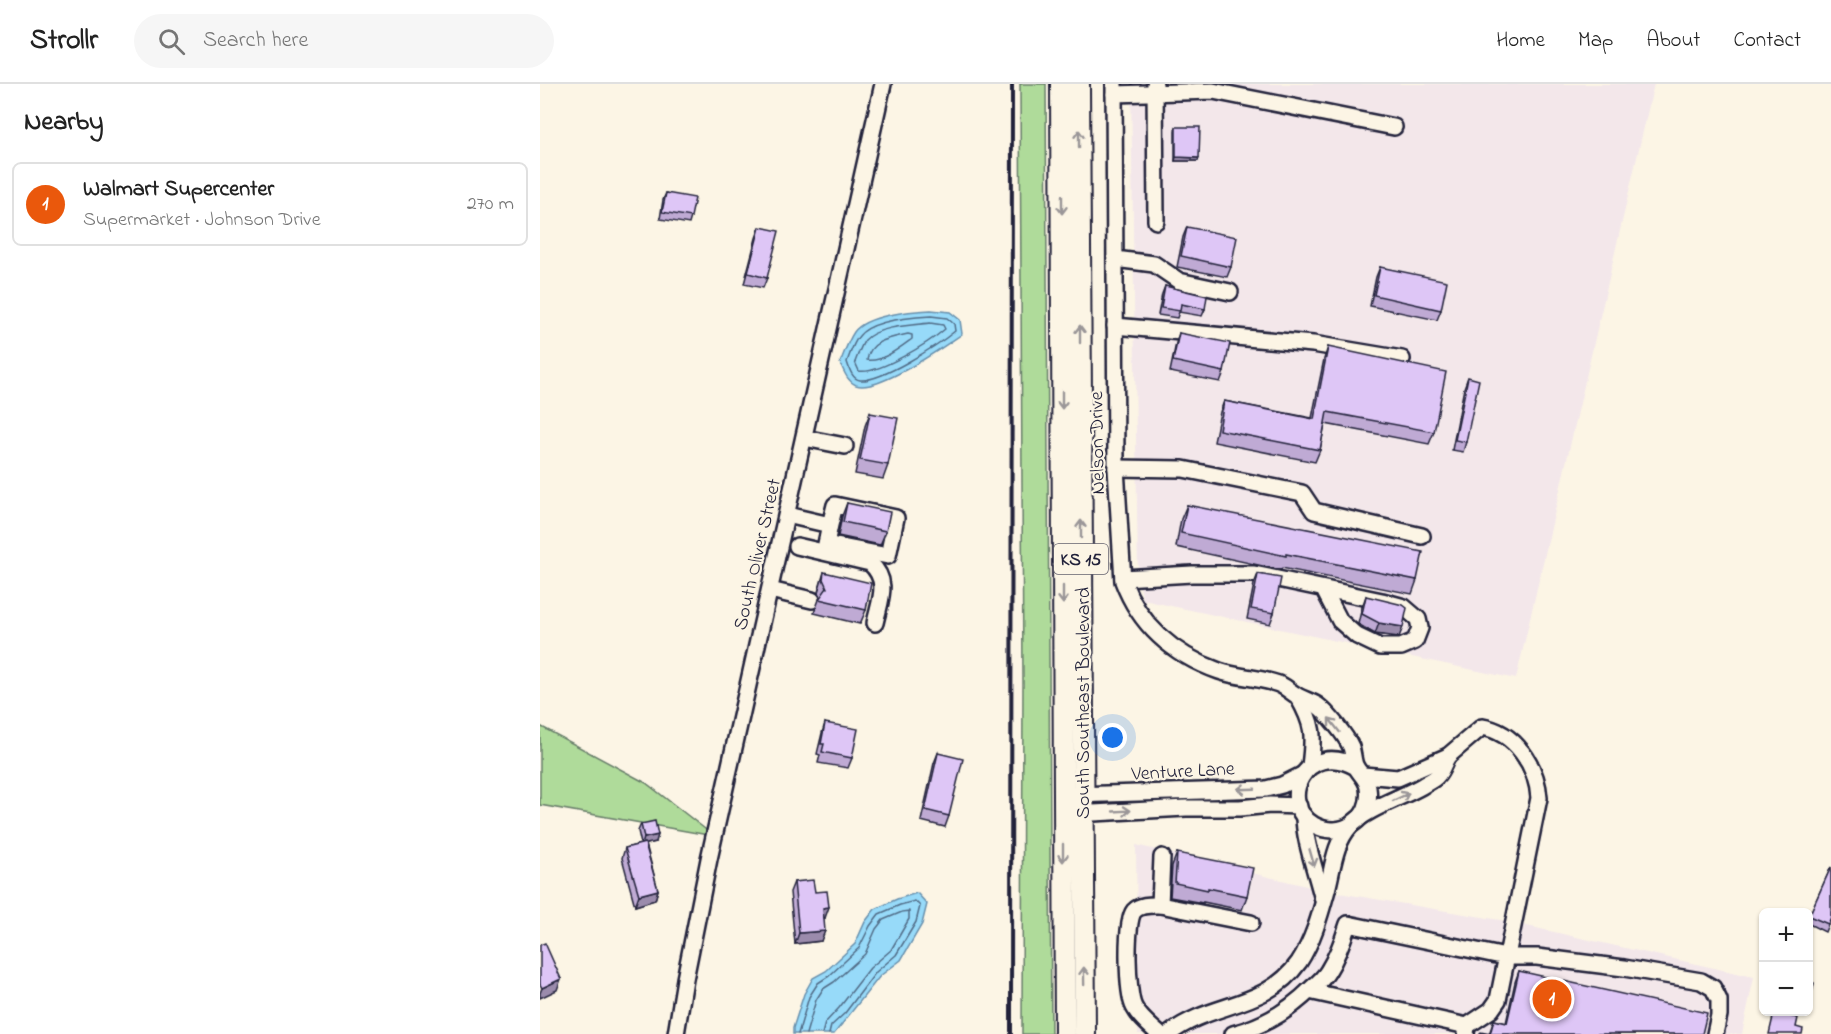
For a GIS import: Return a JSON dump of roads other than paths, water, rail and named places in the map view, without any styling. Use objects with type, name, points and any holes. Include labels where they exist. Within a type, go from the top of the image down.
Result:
[{"type":"main road","name":"South Southeast Boulevard","points":[[1061,84],[1072,804],[1084,1034]]},
{"type":"main road","name":"South Southeast Boulevard","points":[[1065,1034],[1072,804],[1079,84]]},
{"type":"street","name":"South Oliver Street","points":[[676,1034],[684,979],[708,863],[883,84]]},
{"type":"street","points":[[1114,89],[1155,88],[1213,91],[1394,126]]},
{"type":"street","points":[[1155,88],[1156,221]]},
{"type":"street","name":"Nelson Drive","points":[[1114,89],[1116,468],[1123,578],[1130,598],[1155,633],[1173,649],[1220,671],[1282,686],[1317,705],[1351,747],[1360,771]]},
{"type":"street","points":[[1115,259],[1154,264],[1179,281],[1230,292]]},
{"type":"street","points":[[1115,326],[1313,344],[1402,359]]},
{"type":"street","points":[[804,438],[845,446]]},
{"type":"street","points":[[1116,468],[1183,469],[1302,493],[1314,511],[1422,536]]},
{"type":"street","points":[[797,546],[826,544],[888,556],[896,518],[835,505],[826,544]]},
{"type":"street","points":[[787,515],[830,525]]},
{"type":"street","points":[[780,544],[870,563],[883,581],[875,623]]},
{"type":"street","points":[[1123,578],[1192,574],[1254,574],[1404,607],[1418,619],[1420,628],[1415,641],[1401,647],[1380,647],[1357,636],[1340,621],[1324,590]]},
{"type":"street","points":[[770,590],[812,600]]},
{"type":"street","points":[[1298,696],[1307,713],[1314,738],[1306,771],[1298,785],[1297,795],[1304,833],[1323,901]]},
{"type":"street","points":[[1306,771],[1321,760],[1333,759],[1345,761],[1360,771],[1382,778],[1398,778],[1448,756],[1473,732],[1482,727],[1491,728],[1516,745],[1535,776],[1539,798],[1498,1000],[1491,1010],[1467,1030],[1309,991]]},
{"type":"street","points":[[1301,811],[1311,823],[1330,830],[1341,830],[1437,777],[1448,756]]},
{"type":"street","name":"Venture Lane","points":[[1072,804],[1266,789],[1282,785],[1306,771]]},
{"type":"street","points":[[1169,1034],[1183,1024],[1207,1013],[1249,1001],[1283,980],[1298,962],[1308,947],[1320,916],[1338,845],[1366,809],[1369,797],[1368,786],[1360,771]]},
{"type":"street","name":"Venture Lane","points":[[1072,804],[1186,808],[1240,808],[1270,805],[1301,811]]},
{"type":"street","points":[[1160,905],[1162,857]]},
{"type":"street","points":[[1159,1034],[1134,1008],[1131,999],[1128,971],[1129,921],[1134,911],[1141,906],[1160,905],[1251,923]]},
{"type":"street","points":[[1233,1034],[1253,1029],[1274,1018],[1327,974],[1348,924],[1506,957],[1537,957],[1701,981],[1713,988],[1719,1000],[1715,1034]]},
{"type":"water","points":[[931,310],[950,312],[960,320],[962,334],[910,367],[879,382],[866,386],[856,385],[848,378],[840,363],[854,332],[860,326],[890,315]]},
{"type":"water","points":[[917,893],[927,904],[922,924],[901,960],[880,976],[834,1034],[793,1034],[804,994],[813,978],[826,971],[855,944],[865,922],[875,909]]},
{"type":"railway","points":[[1011,1034],[1012,84]]},
{"type":"place","name":"Walmart Supercenter","points":[[1552,999]]}]
